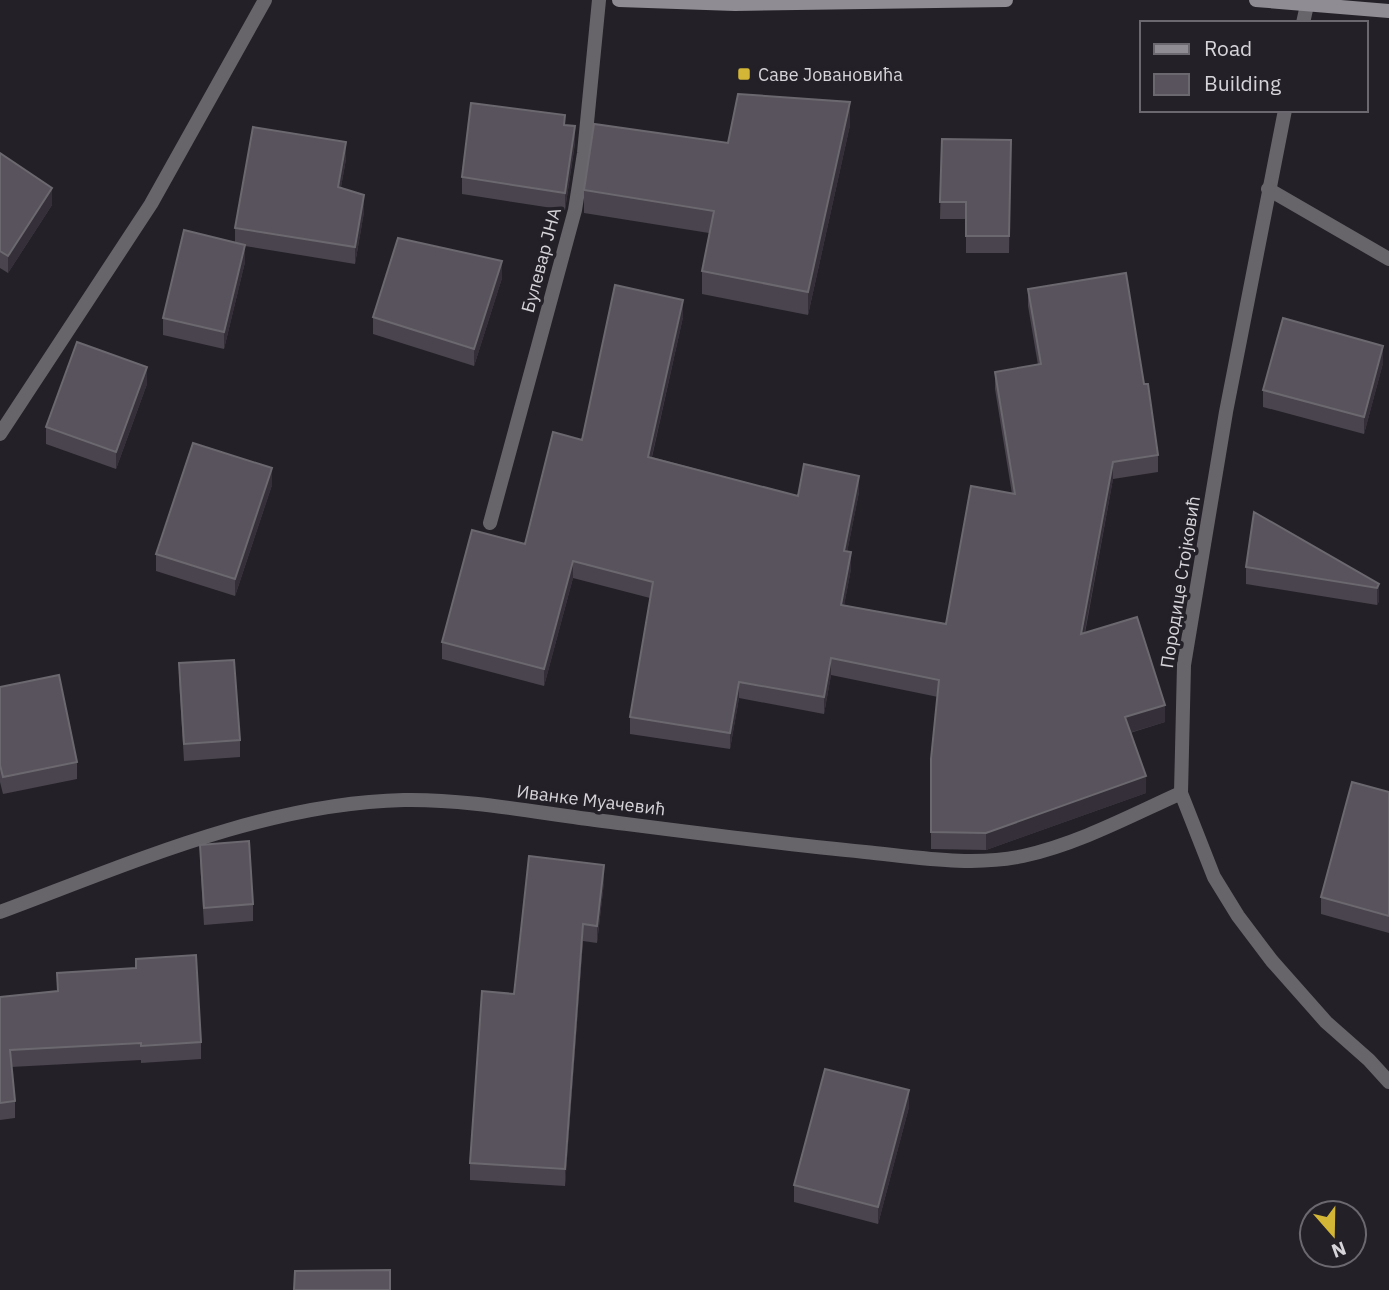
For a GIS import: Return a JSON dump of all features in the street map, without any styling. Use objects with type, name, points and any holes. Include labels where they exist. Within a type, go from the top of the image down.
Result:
[{"type":"main road","points":[[619,0],[735,4],[1006,0]]},
{"type":"main road","points":[[1256,0],[1389,11]]},
{"type":"street","points":[[0,434],[151,204],[265,0]]},
{"type":"street","name":"Булевар ЈНА","points":[[490,523],[575,210],[584,153],[600,0]]},
{"type":"street","points":[[1303,21],[1307,5]]},
{"type":"street","name":"Породице Стојковић","points":[[1285,112],[1226,412],[1184,666],[1181,793],[1214,877],[1238,916],[1272,961],[1326,1022],[1389,1082]]},
{"type":"street","points":[[1268,189],[1389,258]]},
{"type":"street","name":"Иванке Муачевић","points":[[0,912],[230,829],[277,816],[351,803],[406,800],[473,804],[828,848],[948,860],[984,860],[1022,856],[1066,843],[1181,793]]},
{"type":"building","points":[[738,94],[850,102],[808,292],[702,271],[714,211],[584,190],[594,124],[728,143]]},
{"type":"building","points":[[471,103],[565,115],[564,125],[575,126],[565,193],[462,177]]},
{"type":"building","points":[[253,127],[346,142],[338,187],[364,195],[355,247],[235,228]]},
{"type":"building","points":[[942,139],[1011,140],[1009,236],[966,236],[966,202],[940,202]]},
{"type":"building","points":[[0,153],[52,188],[8,256],[0,251]]},
{"type":"building","points":[[184,230],[245,245],[224,332],[163,318]]},
{"type":"building","points":[[398,238],[502,261],[474,349],[373,317]]},
{"type":"building","points":[[1126,273],[1144,384],[1148,384],[1158,455],[1113,462],[1081,634],[1137,617],[1165,705],[1125,717],[1146,776],[986,833],[931,832],[931,759],[939,680],[831,658],[824,697],[739,682],[730,733],[630,717],[653,582],[573,561],[544,669],[442,642],[472,530],[525,544],[553,432],[582,440],[615,285],[683,300],[648,457],[798,496],[804,464],[859,476],[844,551],[851,552],[841,605],[946,624],[971,486],[1015,494],[995,372],[1041,364],[1028,289]]},
{"type":"building","points":[[1283,318],[1383,346],[1364,417],[1263,390]]},
{"type":"building","points":[[77,342],[147,367],[116,452],[46,427]]},
{"type":"building","points":[[193,443],[272,468],[235,579],[156,554]]},
{"type":"building","points":[[1254,512],[1379,584],[1377,588],[1246,567]]},
{"type":"building","points":[[234,660],[240,740],[184,744],[179,663]]},
{"type":"building","points":[[59,675],[77,762],[3,777],[0,765],[0,687]]},
{"type":"building","points":[[1352,782],[1389,792],[1389,916],[1321,897]]},
{"type":"building","points":[[249,841],[253,904],[204,908],[200,845]]},
{"type":"building","points":[[529,856],[604,865],[597,926],[583,924],[565,1169],[470,1163],[482,991],[514,994]]},
{"type":"building","points":[[196,955],[201,1042],[10,1050],[15,1101],[0,1103],[0,997],[58,991],[57,973],[136,968],[136,959]]},
{"type":"building","points":[[825,1069],[909,1090],[878,1207],[794,1185]]},
{"type":"building","points":[[390,1270],[390,1290],[294,1290],[295,1271]]},
{"type":"place","name":"Саве Јовановића","points":[[744,74]]}]
